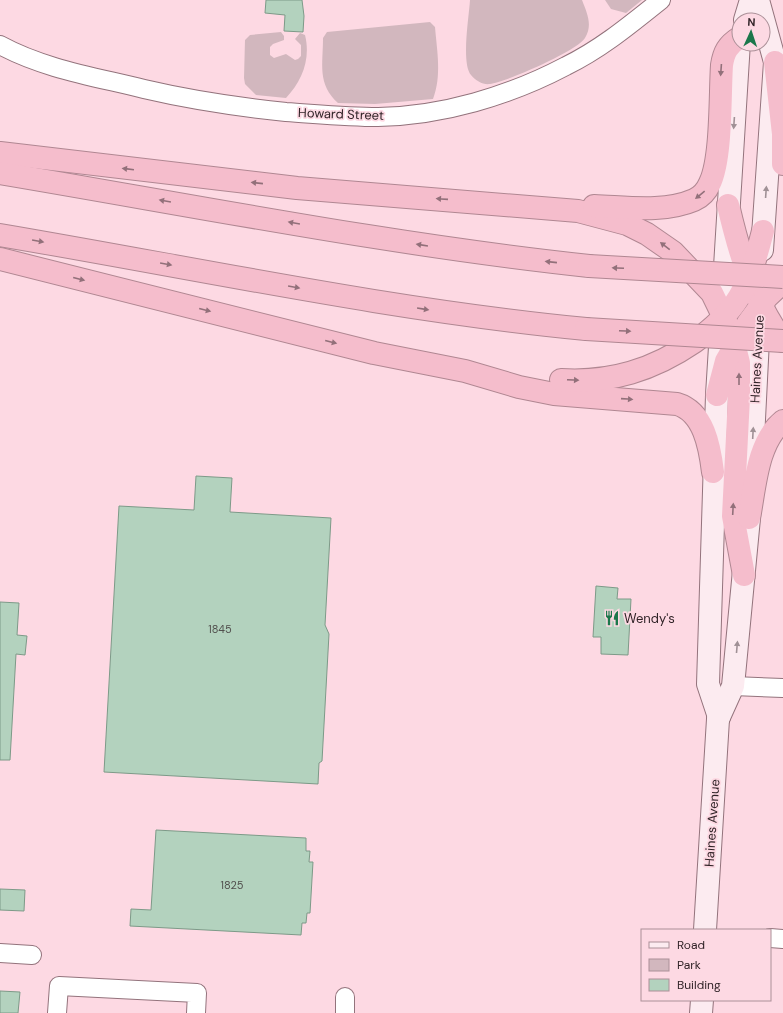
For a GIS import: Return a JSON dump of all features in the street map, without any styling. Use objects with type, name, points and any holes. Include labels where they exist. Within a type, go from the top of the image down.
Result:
[{"type":"highway","points":[[481,202],[649,208],[682,204],[695,200],[703,194],[711,183],[717,149],[722,65],[724,54],[731,43]]},
{"type":"highway","points":[[775,62],[783,134],[783,164]]},
{"type":"highway","points":[[0,153],[290,187],[578,211],[628,224],[662,243],[687,265],[712,293],[735,347],[739,363],[739,396],[733,516],[744,575]]},
{"type":"highway","points":[[0,173],[426,245],[519,259],[589,266],[783,277]]},
{"type":"highway","points":[[728,205],[737,242],[760,305],[767,319],[783,341]]},
{"type":"highway","points":[[465,371],[574,381],[612,378],[645,369],[663,361],[708,332],[739,296],[755,263],[763,231]]},
{"type":"highway","points":[[0,235],[393,304],[472,316],[586,329],[783,341]]},
{"type":"highway","points":[[0,259],[374,353],[465,371],[518,387],[554,394],[664,402],[684,406],[694,415],[703,429],[708,443],[713,472]]},
{"type":"highway","points":[[717,395],[726,361],[748,323],[760,305],[783,282]]},
{"type":"highway","points":[[749,518],[763,453],[769,437],[776,426],[783,421]]},
{"type":"main road","points":[[747,12],[751,0]]},
{"type":"main road","name":"Haines Avenue","points":[[705,929],[719,717],[733,686],[749,518],[763,231],[775,62],[758,0]]},
{"type":"main road","points":[[719,717],[720,693],[717,686],[708,684],[713,472],[738,52]]},
{"type":"main road","points":[[712,539],[723,579],[720,666],[724,678],[733,686]]},
{"type":"main road","points":[[701,1013],[702,1001]]},
{"type":"street","name":"Howard Street","points":[[0,45],[40,62],[178,97],[228,106],[338,116],[380,117],[473,104],[545,77],[573,63],[608,41],[661,0]]},
{"type":"street","points":[[733,686],[783,688]]},
{"type":"street","points":[[771,938],[783,939]]},
{"type":"street","points":[[0,953],[32,954]]},
{"type":"street","points":[[57,1013],[59,986],[197,993],[196,1013]]},
{"type":"green space","points":[[470,0],[582,0],[586,10],[589,28],[585,38],[579,44],[556,58],[510,78],[490,84],[482,83],[477,81],[471,75],[466,61],[466,39]]},
{"type":"green space","points":[[605,0],[642,0],[626,13],[611,9]]},
{"type":"green space","points":[[430,22],[435,27],[438,63],[436,90],[433,99],[375,104],[338,103],[331,96],[324,81],[322,65],[323,38],[327,32]]},
{"type":"green space","points":[[281,32],[284,36],[284,40],[273,44],[270,47],[270,55],[274,58],[286,54],[295,60],[298,59],[301,56],[301,45],[295,39],[300,33],[305,35],[307,53],[301,77],[286,98],[256,95],[245,84],[245,40],[250,35]]},
{"type":"building","points":[[266,0],[302,0],[304,16],[303,32],[284,31],[285,15],[265,13]]},
{"type":"building","points":[[196,476],[232,478],[230,512],[331,518],[325,625],[329,634],[322,761],[319,763],[318,784],[104,772],[119,506],[194,510]]},
{"type":"building","name":"Wendy's","points":[[596,586],[618,588],[617,599],[631,599],[628,655],[601,654],[601,637],[593,637]]},
{"type":"building","points":[[0,602],[19,603],[17,635],[27,636],[25,655],[16,654],[10,760],[0,760]]},
{"type":"building","points":[[156,830],[306,838],[306,851],[310,851],[309,862],[313,862],[310,913],[307,913],[306,923],[302,923],[301,935],[130,926],[131,909],[151,910]]},
{"type":"building","points":[[0,889],[25,890],[24,911],[0,910]]},
{"type":"building","points":[[0,991],[20,992],[18,1013],[0,1013]]},
{"type":"place","name":"Wendy's","points":[[612,618]]}]
